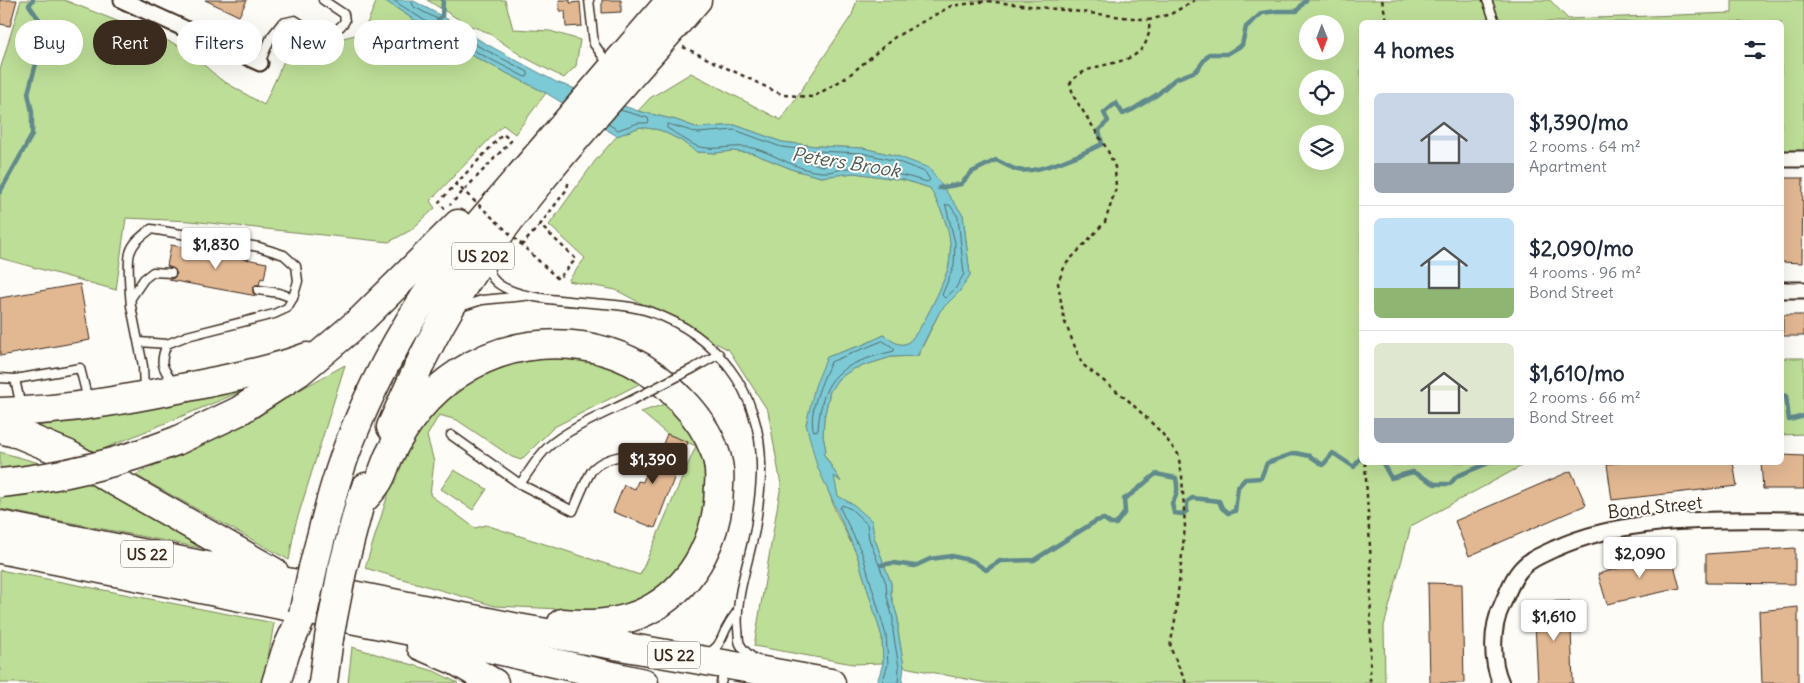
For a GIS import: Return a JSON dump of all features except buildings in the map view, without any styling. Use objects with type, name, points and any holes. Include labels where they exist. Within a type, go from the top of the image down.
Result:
[{"type":"highway","name":"US 202","points":[[323,683],[329,638],[342,571],[360,503],[401,404],[445,316],[494,240],[556,161],[621,73],[671,0]]},
{"type":"highway","name":"US 202","points":[[621,73],[697,0]]},
{"type":"highway","name":"US 202","points":[[292,653],[303,614],[304,576],[351,439],[391,350],[443,268],[471,233],[556,161]]},
{"type":"highway","points":[[1,483],[80,472],[142,454],[176,442],[256,401],[299,372],[362,319],[471,211],[556,161]]},
{"type":"highway","points":[[360,503],[378,483],[389,456],[410,419],[441,386],[489,357],[533,345],[567,345],[600,350],[623,358],[658,378],[687,406],[703,427],[716,453],[720,475],[719,506],[716,523],[703,556],[684,582],[653,608],[624,619],[572,624],[543,622],[518,628]]},
{"type":"highway","points":[[11,412],[54,410],[177,389],[276,367],[325,350]]},
{"type":"highway","points":[[0,429],[19,434],[67,454],[304,576]]},
{"type":"highway","name":"US 22","points":[[0,525],[304,576],[518,628],[691,659],[723,674],[780,674],[831,683]]},
{"type":"highway","name":"US 22","points":[[0,549],[444,638],[644,683]]},
{"type":"highway","points":[[352,620],[456,661],[494,683]]},
{"type":"highway","points":[[276,683],[292,653]]},
{"type":"highway","points":[[292,653],[294,683]]},
{"type":"street","points":[[122,0],[177,25]]},
{"type":"street","points":[[1784,159],[1804,158]]},
{"type":"street","points":[[1784,290],[1804,290]]},
{"type":"street","name":"Bond Street","points":[[1501,683],[1494,656],[1495,629],[1498,614],[1512,584],[1524,566],[1538,556],[1568,542],[1609,530],[1691,520],[1804,520]]},
{"type":"lane","points":[[262,58],[271,37],[282,23],[295,20],[311,31],[320,33],[331,32],[340,28],[345,21],[344,14],[323,0]]},
{"type":"lane","points":[[589,0],[594,44],[621,73]]},
{"type":"lane","points":[[1487,0],[1494,20]]},
{"type":"lane","points":[[139,342],[167,344],[187,336],[274,314],[288,308],[298,281],[296,266],[284,255],[259,247],[151,229],[139,238],[130,254],[131,306],[143,366],[145,395]]},
{"type":"lane","points":[[494,240],[489,259],[489,271],[494,281],[506,289],[532,296],[650,311],[673,321],[696,335],[719,354],[738,379],[752,412],[759,439],[762,465],[755,528],[737,612],[740,643],[746,653],[780,674]]},
{"type":"lane","points":[[131,298],[144,278],[153,272],[170,273]]},
{"type":"lane","points":[[258,290],[279,293],[293,298]]},
{"type":"lane","points":[[445,316],[464,305],[482,300],[532,296]]},
{"type":"lane","points":[[167,344],[161,357],[165,372],[177,389]]},
{"type":"lane","points":[[520,484],[548,447],[581,426],[719,354]]},
{"type":"lane","points":[[0,378],[15,378],[80,368],[89,404]]},
{"type":"lane","points":[[11,412],[15,378]]},
{"type":"lane","points":[[451,435],[520,484],[573,511],[593,468],[613,458],[628,454],[642,455]]},
{"type":"lane","points":[[691,659],[716,648],[737,612]]},
{"type":"path","points":[[681,46],[783,95],[814,97],[847,77],[895,37],[951,6],[987,1],[1149,20],[1171,14],[1195,0]]},
{"type":"path","points":[[1382,0],[1387,20]]},
{"type":"path","points":[[1149,20],[1148,36],[1142,49],[1127,60],[1106,64],[1086,71],[1074,78],[1070,84],[1074,97],[1107,149],[1115,167],[1116,188],[1105,222],[1065,265],[1058,283],[1064,320],[1082,364],[1128,400],[1161,432],[1178,454],[1185,527],[1175,620],[1170,647],[1186,683]]},
{"type":"path","points":[[440,216],[446,210],[511,141],[503,134],[438,202],[446,210]]},
{"type":"path","points":[[522,246],[567,189],[556,161]]},
{"type":"path","points":[[455,184],[558,279],[576,259],[540,225]]},
{"type":"path","points":[[1365,465],[1371,564],[1370,683]]},
{"type":"green space","points":[[21,0],[64,0],[115,20],[93,20],[93,65],[167,65],[167,41],[177,45],[177,65],[204,65],[220,79],[264,105],[282,65],[344,65],[344,38],[354,35],[354,65],[477,65],[477,58],[546,93],[515,134],[503,125],[430,201],[435,208],[411,230],[389,242],[190,221],[126,218],[116,290],[0,258],[0,70]]},
{"type":"green space","points":[[377,0],[384,0],[414,20],[369,20]]},
{"type":"green space","points":[[427,0],[505,0],[513,29],[550,31],[580,40],[576,66],[564,78],[522,56],[487,32],[477,28],[477,20],[460,20]]},
{"type":"green space","points":[[857,0],[1550,0],[1568,19],[1732,13],[1732,0],[1804,0],[1804,160],[1784,159],[1784,20],[1359,20],[1359,465],[1523,465],[1411,526],[1384,626],[1385,683],[987,683],[904,667],[898,619],[891,595],[891,583],[874,537],[872,522],[854,505],[838,497],[833,476],[840,480],[823,453],[826,451],[823,436],[824,418],[830,391],[838,379],[853,369],[891,357],[918,356],[940,311],[959,292],[970,275],[963,215],[929,169],[897,156],[863,148],[782,142],[735,125],[698,128],[676,120],[638,111],[650,98],[691,73],[781,120],[852,15]]},
{"type":"green space","points":[[640,127],[660,130],[680,140],[697,152],[716,153],[732,151],[752,153],[794,170],[821,177],[854,173],[904,180],[930,188],[940,208],[949,235],[949,265],[943,283],[924,321],[917,332],[905,344],[896,343],[884,335],[865,344],[827,357],[806,424],[835,510],[857,555],[882,637],[883,663],[853,664],[754,646],[781,485],[768,411],[729,350],[616,290],[568,281],[585,258],[549,225],[595,161],[617,136]]},
{"type":"green space","points":[[569,352],[632,371],[643,382],[554,427],[521,460],[512,457],[457,420],[439,415],[427,436],[434,462],[430,495],[475,528],[486,525],[640,575],[696,446],[667,434],[641,412],[665,404],[699,435],[707,451],[708,510],[694,553],[662,590],[623,610],[606,611],[495,606],[365,568],[390,488],[418,427],[448,393],[499,362]]},
{"type":"green space","points":[[1784,358],[1804,358],[1804,434],[1784,435]]},
{"type":"green space","points":[[345,365],[295,526],[289,560],[135,475],[221,433]]},
{"type":"green space","points":[[252,387],[96,452],[21,423]]},
{"type":"green space","points":[[0,452],[43,464],[0,470]]},
{"type":"green space","points":[[454,470],[487,489],[473,510],[441,489]]},
{"type":"green space","points":[[92,477],[212,550],[0,509],[0,491]]},
{"type":"green space","points":[[0,570],[274,623],[266,669],[261,683],[0,683]]},
{"type":"green space","points":[[352,647],[434,671],[458,683],[348,683]]},
{"type":"water","points":[[384,0],[412,0],[449,20],[414,20]]},
{"type":"water","name":"Peters Brook","points":[[477,38],[556,82],[638,111],[676,120],[698,128],[735,125],[782,142],[863,148],[897,156],[929,168],[963,215],[970,275],[959,292],[940,311],[917,356],[891,357],[853,369],[838,379],[830,391],[824,418],[823,436],[826,451],[823,453],[841,482],[834,476],[838,496],[854,505],[872,521],[874,537],[891,583],[891,595],[898,619],[904,667],[902,683],[877,683],[883,663],[882,637],[857,555],[817,466],[806,424],[815,386],[827,357],[865,344],[884,335],[896,343],[905,344],[917,332],[931,309],[947,272],[950,248],[945,221],[930,188],[904,180],[854,173],[821,177],[794,170],[752,153],[732,151],[716,153],[697,152],[680,140],[660,130],[640,127],[617,136],[546,93],[477,58]]},
{"type":"waterway","points":[[0,192],[32,135],[32,112],[28,93],[36,64],[51,33],[29,5],[33,0]]},
{"type":"waterway","points":[[438,20],[442,16],[443,0]]},
{"type":"waterway","points":[[939,188],[961,184],[972,172],[996,160],[1018,170],[1037,169],[1072,158],[1102,144],[1099,130],[1108,121],[1104,113],[1116,103],[1123,114],[1132,110],[1158,94],[1175,79],[1196,71],[1209,54],[1227,54],[1242,45],[1246,27],[1262,13],[1297,11],[1306,0]]},
{"type":"waterway","points":[[1784,396],[1786,396],[1789,420],[1804,416]]},
{"type":"waterway","points":[[881,565],[893,563],[915,566],[930,559],[952,556],[973,561],[986,570],[1000,561],[1034,560],[1096,521],[1104,519],[1111,524],[1116,524],[1125,512],[1124,499],[1156,474],[1176,478],[1177,491],[1172,503],[1174,513],[1182,514],[1187,511],[1187,502],[1192,498],[1219,501],[1222,508],[1228,513],[1235,511],[1238,487],[1245,479],[1261,478],[1267,463],[1295,453],[1310,456],[1323,465],[1333,453],[1354,467],[1359,460]]},
{"type":"waterway","points":[[1384,465],[1391,478],[1413,472],[1435,484],[1450,484],[1457,476],[1484,465]]}]
